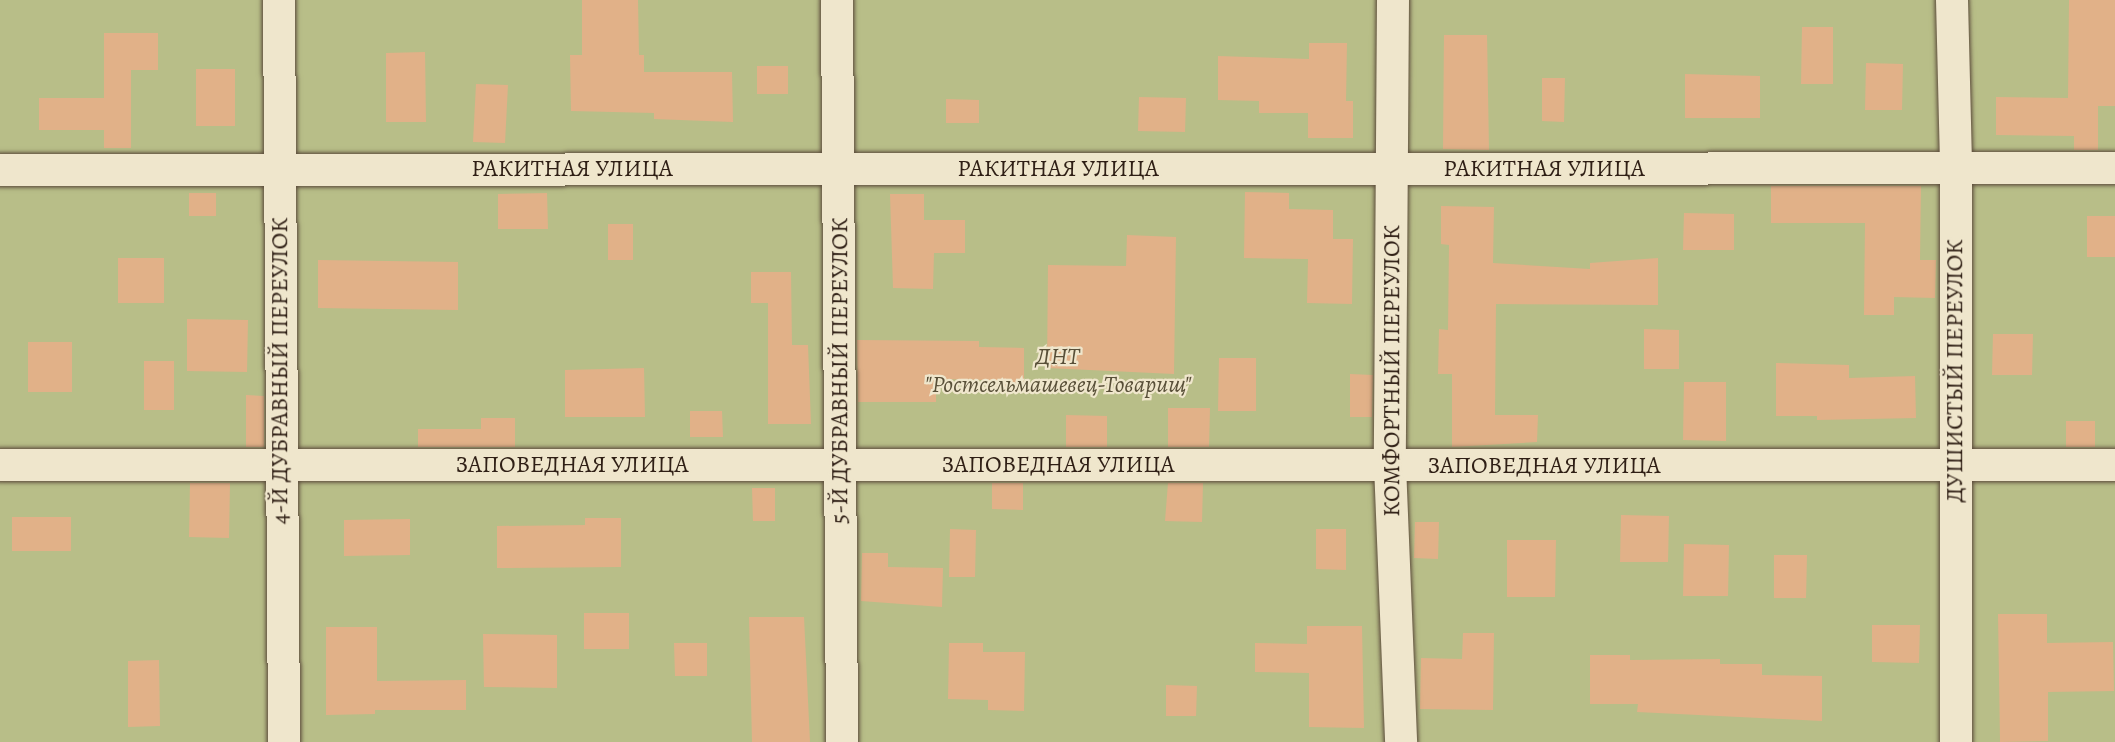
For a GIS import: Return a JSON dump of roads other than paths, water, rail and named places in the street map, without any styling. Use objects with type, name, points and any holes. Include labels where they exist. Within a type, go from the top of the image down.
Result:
[{"type":"lane","name":"4-Й ДУБРАВНЫЙ ПЕРЕУЛОК","points":[[279,0],[279,465],[284,742]]},
{"type":"lane","name":"5-Й ДУБРАВНЫЙ ПЕРЕУЛОК","points":[[837,0],[842,742]]},
{"type":"lane","name":"КОМФОРТНЫЙ ПЕРЕУЛОК","points":[[1393,0],[1390,465],[1401,742]]},
{"type":"lane","name":"ДУШИСТЫЙ ПЕРЕУЛОК","points":[[1952,0],[1956,168],[1953,466],[1956,742]]},
{"type":"lane","name":"РАКИТНАЯ УЛИЦА","points":[[0,170],[2115,168]]},
{"type":"lane","name":"ЗАПОВЕДНАЯ УЛИЦА","points":[[0,465],[2115,465]]},
{"type":"park label","name":"ДНТ \"Ростсельмашевец-Товарищ\"","points":[[1058,371]]}]
